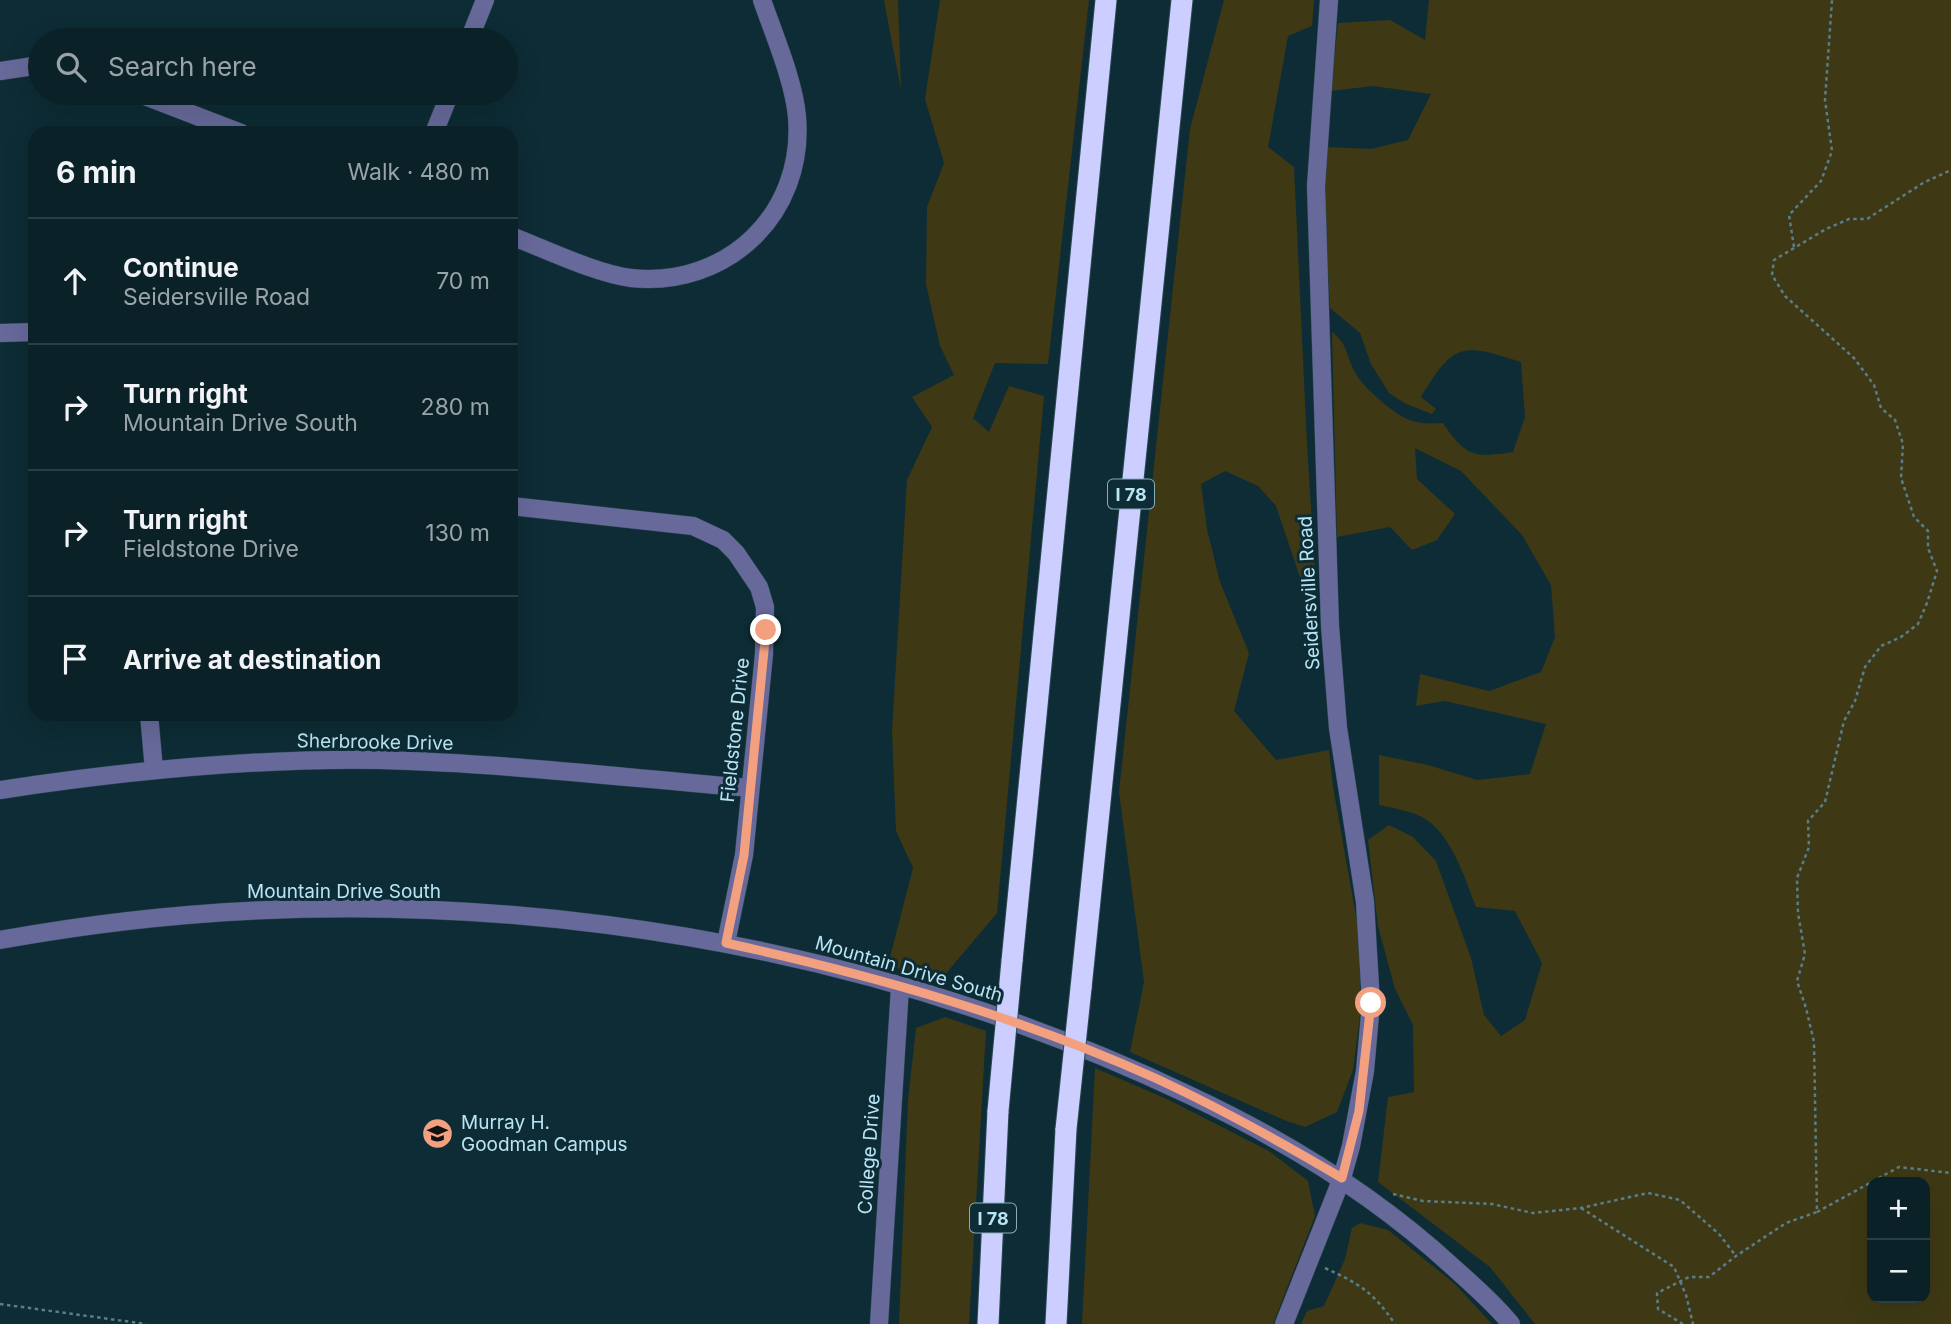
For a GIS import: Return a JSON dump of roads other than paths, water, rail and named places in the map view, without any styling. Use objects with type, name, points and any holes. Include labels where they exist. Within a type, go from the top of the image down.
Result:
[{"type":"highway","name":"I 78","points":[[988,1324],[998,1111],[1106,0]]},
{"type":"highway","name":"I 78","points":[[1056,1324],[1066,1129],[1182,0]]},
{"type":"street","points":[[474,28],[485,0]]},
{"type":"street","points":[[518,239],[609,273],[651,279],[706,269],[724,261],[751,240],[775,212],[783,196],[795,161],[797,138],[797,116],[792,92],[762,0]]},
{"type":"street","name":"Seidersville Road","points":[[1283,1324],[1342,1178],[1359,1111],[1370,1023],[1365,902],[1338,728],[1330,626],[1316,186],[1329,0]]},
{"type":"street","points":[[0,71],[28,67]]},
{"type":"street","points":[[168,105],[223,126]]},
{"type":"street","points":[[437,126],[445,105]]},
{"type":"street","points":[[0,332],[28,332]]},
{"type":"street","name":"Fieldstone Drive","points":[[518,507],[677,523],[711,533],[736,553],[759,587],[765,607],[764,654],[744,855],[726,943]]},
{"type":"street","points":[[150,721],[154,770]]},
{"type":"street","name":"Sherbrooke Drive","points":[[0,790],[154,770],[278,762],[380,760],[514,768],[750,789]]},
{"type":"street","name":"Mountain Drive South","points":[[0,940],[145,920],[290,909],[383,909],[488,913],[570,920],[726,943],[829,966],[1018,1023],[1131,1068],[1241,1120],[1342,1178],[1376,1202],[1439,1253],[1511,1324]]},
{"type":"street","name":"College Drive","points":[[879,1324],[900,987]]},
{"type":"place","name":"Murray H. Goodman Campus","points":[[438,1133]]}]
